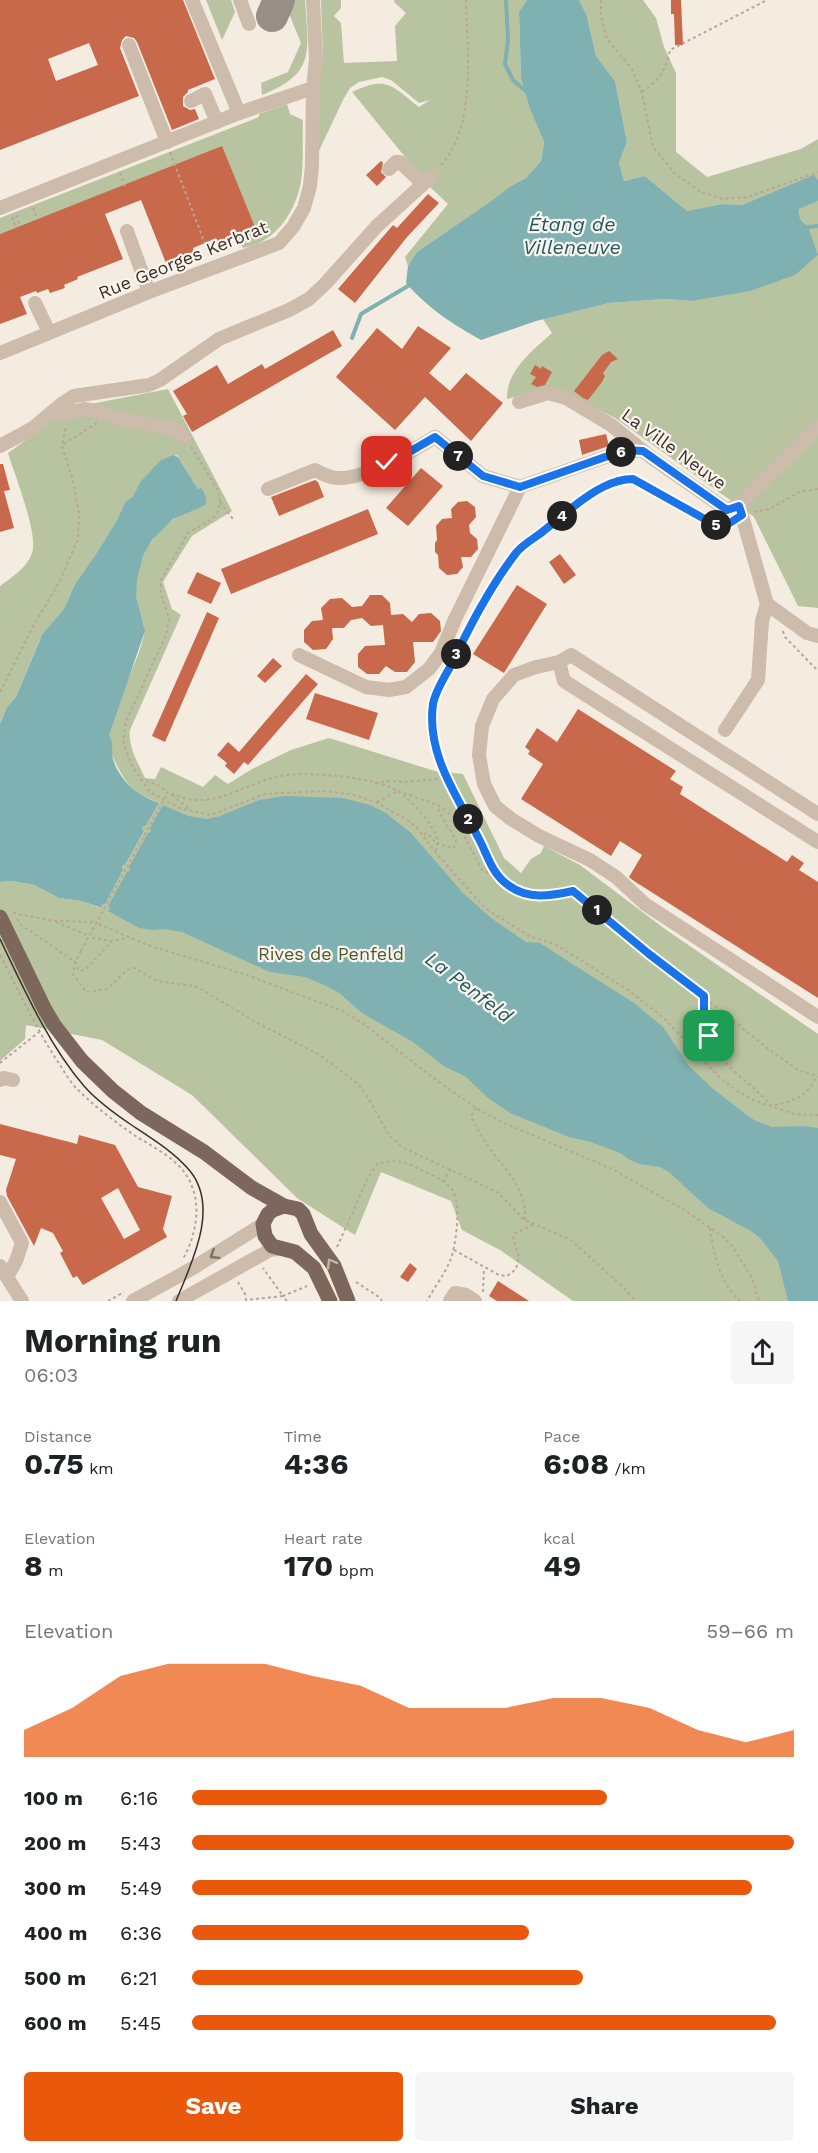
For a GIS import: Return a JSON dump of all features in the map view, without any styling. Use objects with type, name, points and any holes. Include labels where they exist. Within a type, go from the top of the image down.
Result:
[{"type":"main road","points":[[6,914],[44,1008],[82,1061],[113,1091],[141,1113],[204,1152],[237,1178],[284,1206],[298,1209],[334,1266],[348,1301]]},
{"type":"main road","points":[[237,1178],[256,1201],[264,1222],[265,1236],[272,1246],[295,1252],[314,1268],[330,1301]]},
{"type":"main road","points":[[264,1222],[273,1210],[284,1206]]},
{"type":"main road","points":[[283,1250],[300,1245],[308,1228]]},
{"type":"street","points":[[192,0],[238,113]]},
{"type":"street","points":[[240,0],[249,24]]},
{"type":"street","name":"Rue Georges Kerbrat","points":[[0,352],[279,243],[293,227],[304,208],[312,166],[313,88],[316,59],[313,0]]},
{"type":"street","points":[[129,45],[167,142]]},
{"type":"street","points":[[0,208],[238,113],[313,88]]},
{"type":"street","points":[[191,100],[205,94],[217,122]]},
{"type":"street","points":[[0,446],[33,428],[74,396],[149,385],[160,380],[219,339],[289,310],[309,299],[377,226],[428,179],[400,162],[396,162],[388,169]]},
{"type":"street","points":[[127,231],[149,292]]},
{"type":"street","points":[[35,303],[49,332]]},
{"type":"street","name":"La Ville Neuve","points":[[519,402],[548,393],[566,398],[611,425],[643,451],[727,510],[740,510],[818,427]]},
{"type":"street","points":[[52,412],[60,416],[84,409],[171,428],[184,436]]},
{"type":"street","points":[[268,489],[315,470],[334,478],[354,478],[435,437],[483,476],[520,487],[625,450],[643,451]]},
{"type":"street","points":[[299,655],[366,687],[389,690],[406,687],[429,669],[441,652],[520,487]]},
{"type":"street","points":[[740,510],[770,607],[807,633],[818,636]]},
{"type":"street","points":[[724,730],[758,680],[762,621],[770,607]]},
{"type":"street","points":[[818,814],[571,655],[559,662],[514,675],[493,699],[482,726],[478,755],[484,783],[495,806],[539,836],[590,860],[616,877],[645,904],[818,1017]]},
{"type":"street","points":[[559,662],[564,681],[818,843]]},
{"type":"street","points":[[0,1202],[22,1243],[16,1261],[3,1271],[22,1301]]},
{"type":"street","points":[[133,1301],[193,1268],[264,1222]]},
{"type":"street","points":[[179,1301],[270,1250],[283,1250]]},
{"type":"street","points":[[450,1301],[455,1293],[466,1295],[475,1301]]},
{"type":"path","points":[[428,179],[445,161],[458,138],[464,117],[467,90],[466,0]]},
{"type":"path","points":[[601,0],[601,16],[607,39],[632,69],[642,93],[653,147],[675,174],[701,192],[723,199],[748,197],[818,172]]},
{"type":"path","points":[[642,93],[660,79],[668,62],[670,50],[767,0]]},
{"type":"path","points":[[167,142],[213,268]]},
{"type":"path","points":[[16,216],[18,227]]},
{"type":"path","points":[[62,446],[109,414]]},
{"type":"path","points":[[0,692],[32,628],[60,581],[78,539],[79,514],[73,480],[62,446],[68,415]]},
{"type":"path","points":[[184,436],[218,490],[220,502],[218,512],[212,519],[188,533],[160,580],[161,594],[168,619],[166,635],[126,721],[123,741],[130,764],[149,791],[179,808],[211,815],[264,794],[327,791],[355,795],[376,802],[407,820],[422,834],[485,908],[529,936],[555,944],[628,990],[664,1018],[720,1078],[753,1100],[794,1113],[818,1115]]},
{"type":"path","points":[[771,1106],[788,1103],[803,1096],[817,1077],[798,1070],[766,1048],[573,891],[536,896],[506,884],[489,864],[480,840],[451,790],[435,745],[431,721],[434,701],[477,613],[517,551],[602,487],[622,479],[633,479],[719,527],[725,526],[740,510],[770,509],[799,492],[818,489]]},
{"type":"path","points":[[220,502],[233,519]]},
{"type":"path","points":[[770,607],[785,637],[818,671]]},
{"type":"path","points":[[167,793],[183,799],[201,801],[219,798],[267,780],[310,774],[337,776],[373,783],[438,805],[454,817],[482,870],[499,877]]},
{"type":"path","points":[[373,783],[446,778]]},
{"type":"path","points":[[140,779],[156,784],[193,812]]},
{"type":"path","points":[[376,802],[398,791]]},
{"type":"path","points":[[398,791],[434,828],[439,842],[435,852]]},
{"type":"path","points":[[167,793],[75,962],[73,974],[86,992],[107,989],[118,976],[134,968],[157,981],[194,986],[203,990],[254,1021],[320,1055],[358,1084],[389,1135],[402,1147],[497,1192],[525,1220],[571,1240],[624,1288],[635,1301]]},
{"type":"path","points":[[422,834],[427,833],[437,844],[453,848],[456,840],[438,805]]},
{"type":"path","points":[[6,914],[54,921],[93,922]]},
{"type":"path","points":[[6,914],[75,962],[79,970],[86,969],[112,941]]},
{"type":"path","points":[[54,921],[87,935]]},
{"type":"path","points":[[99,924],[127,938],[244,974],[343,1011],[476,1107],[502,1122],[612,1169],[662,1196],[710,1227],[723,1237],[738,1254],[752,1278],[759,1301]]},
{"type":"path","points":[[92,938],[112,941],[127,938]]},
{"type":"path","points":[[0,955],[39,1032],[76,1089],[108,1115],[175,1161],[187,1175],[196,1201],[196,1223],[191,1245],[182,1261]]},
{"type":"path","points":[[704,996],[706,1028],[719,1053],[771,1106]]},
{"type":"path","points":[[0,1063],[39,1032]]},
{"type":"path","points":[[476,1107],[471,1116],[479,1134],[511,1172],[521,1189],[525,1220]]},
{"type":"path","points":[[335,1251],[368,1178],[377,1164],[392,1160],[406,1162],[443,1182],[457,1196],[459,1209],[454,1250],[427,1301]]},
{"type":"path","points":[[443,1182],[451,1169]]},
{"type":"path","points":[[454,1250],[484,1268],[507,1276],[516,1269],[519,1257],[514,1234],[535,1224]]},
{"type":"path","points":[[710,1227],[714,1259],[729,1287],[740,1301]]},
{"type":"path","points":[[483,1301],[484,1268]]},
{"type":"path","points":[[233,1271],[245,1294],[246,1301],[284,1296]]},
{"type":"green space","points":[[206,0],[231,0],[235,12],[222,40]]},
{"type":"green space","points":[[292,0],[305,0],[307,47],[305,58],[301,69],[292,78],[280,87],[262,95],[261,83],[288,72],[301,43],[290,16],[286,14]]},
{"type":"green space","points":[[321,0],[341,0],[341,8],[334,16],[341,23],[344,63],[397,61],[395,26],[406,13],[394,0],[527,0],[519,13],[521,78],[529,107],[544,142],[541,161],[526,178],[512,185],[494,200],[417,252],[408,266],[405,257],[448,204],[428,185],[352,92],[373,84],[381,84],[395,89],[419,107],[430,100],[419,103],[391,80],[382,77],[359,82],[350,88],[343,100],[316,157],[319,72],[323,58]]},
{"type":"green space","points":[[579,0],[643,0],[656,18],[664,47],[676,73],[676,152],[707,177],[801,149],[818,139],[818,180],[814,176],[742,205],[722,204],[687,211],[645,176],[624,181],[619,163],[627,142],[615,81],[596,56],[587,16]]},
{"type":"green space","points":[[287,104],[290,114],[303,120],[301,181],[289,215],[274,233],[254,245],[243,248],[236,235],[254,227],[122,187],[0,234],[0,218]]},
{"type":"green space","points":[[818,201],[818,608],[798,606],[754,517],[615,418],[559,390],[547,389],[507,399],[511,379],[522,362],[552,333],[543,319],[609,303],[665,299],[691,301],[808,227],[800,219],[799,208]]},
{"type":"green space","name":"Rives de Penfeld","points":[[168,389],[232,511],[192,536],[163,582],[172,609],[181,615],[130,730],[132,749],[145,778],[155,779],[161,767],[203,787],[215,775],[228,784],[252,769],[291,750],[329,738],[435,771],[463,774],[504,858],[521,873],[531,859],[541,853],[544,846],[580,865],[665,929],[818,1034],[818,1301],[573,1301],[500,1250],[462,1230],[451,1201],[381,1172],[355,1235],[297,1198],[192,1095],[102,1040],[26,1025],[25,1039],[0,1061],[0,882],[11,881],[34,885],[59,898],[81,901],[101,908],[123,870],[122,866],[125,865],[144,831],[142,827],[146,826],[159,803],[142,795],[124,779],[111,752],[109,741],[112,717],[137,659],[144,635],[144,626],[136,600],[139,568],[144,553],[163,528],[175,518],[205,506],[198,489],[177,455],[163,459],[140,482],[133,496],[125,502],[98,551],[75,584],[64,609],[40,639],[16,697],[7,707],[0,724],[0,586],[27,563],[33,544],[29,519],[8,453],[70,408]]},
{"type":"water","name":"Étang de Villeneuve","points":[[527,0],[579,0],[587,16],[596,56],[615,81],[627,142],[619,163],[624,181],[645,176],[687,211],[722,204],[742,205],[814,175],[818,180],[818,201],[799,209],[800,219],[808,227],[818,255],[795,275],[750,291],[691,301],[665,299],[609,303],[536,321],[481,340],[432,308],[406,283],[408,266],[417,252],[512,185],[526,178],[541,161],[544,142],[529,107],[521,78],[519,12]]},
{"type":"water","points":[[173,455],[178,457],[198,489],[201,488],[205,494],[206,505],[173,519],[152,540],[143,556],[137,579],[136,597],[145,631],[109,735],[112,742],[113,759],[121,776],[138,792],[159,803],[146,826],[142,827],[144,831],[125,865],[122,866],[123,870],[105,904],[101,905],[102,908],[81,901],[59,898],[34,885],[11,881],[0,882],[0,724],[7,707],[16,697],[42,635],[64,609],[75,584],[98,551],[125,502],[133,496],[140,482],[161,460]]},
{"type":"water","name":"Rives de Penfeld","points":[[285,796],[343,798],[370,805],[386,813],[411,833],[463,893],[491,918],[526,942],[540,943],[634,1003],[663,1027],[689,1066],[744,1113],[772,1127],[818,1128],[818,1301],[788,1301],[778,1261],[760,1238],[708,1208],[669,1172],[660,1167],[640,1164],[620,1153],[591,1142],[569,1137],[510,1113],[487,1097],[466,1077],[444,1066],[413,1042],[362,1013],[338,992],[322,984],[305,977],[270,972],[182,932],[139,928],[108,911],[110,908],[108,906],[127,872],[130,871],[129,867],[148,833],[151,832],[150,828],[163,805],[188,816],[207,819],[259,800]]},
{"type":"building","points":[[0,0],[183,0],[215,79],[188,90],[183,97],[183,106],[190,110],[195,109],[199,119],[172,130],[137,42],[134,38],[126,36],[120,48],[139,96],[0,150]],"holes":[[[89,43],[98,65],[56,81],[48,59]]]},
{"type":"building","points":[[671,0],[681,0],[683,45],[675,45]]},
{"type":"building","points":[[222,146],[255,227],[213,244],[212,240],[193,248],[194,252],[166,263],[141,200],[105,214],[123,259],[77,277],[78,279],[64,285],[65,288],[50,293],[48,289],[37,293],[36,291],[20,297],[27,314],[0,324],[0,234]]},
{"type":"building","points":[[381,161],[383,163],[381,172],[386,177],[377,186],[366,175]]},
{"type":"building","points":[[428,194],[439,203],[407,237],[355,303],[338,289],[393,225],[397,228]]},
{"type":"building","points":[[418,326],[451,348],[429,373],[450,391],[466,373],[503,403],[471,441],[425,397],[395,430],[336,377],[377,328],[402,349]]},
{"type":"building","points":[[333,330],[342,346],[192,432],[183,416],[187,414],[173,391],[217,365],[228,384],[262,364],[265,369]]},
{"type":"building","points":[[609,351],[618,359],[611,362],[603,373],[605,376],[602,382],[588,400],[583,398],[574,391],[602,355]]},
{"type":"building","points":[[535,365],[552,372],[545,385],[537,387],[531,384],[536,377],[530,374]]},
{"type":"building","points":[[606,434],[609,446],[582,455],[579,440]]},
{"type":"building","points":[[0,464],[3,464],[10,490],[4,491],[14,528],[0,532]]},
{"type":"building","points":[[421,468],[443,486],[408,526],[386,508]]},
{"type":"building","points":[[315,480],[324,497],[279,516],[271,497]]},
{"type":"building","points":[[467,501],[475,507],[476,517],[469,525],[470,533],[477,539],[478,549],[471,557],[461,557],[463,567],[457,574],[447,575],[439,568],[438,555],[435,552],[436,526],[442,519],[452,518],[451,509],[458,502]]},
{"type":"building","points":[[368,509],[378,534],[231,594],[221,569]]},
{"type":"building","points":[[560,554],[576,575],[564,584],[549,562]]},
{"type":"building","points":[[197,572],[221,583],[211,604],[187,593]]},
{"type":"building","points":[[517,585],[547,604],[504,673],[473,654]]},
{"type":"building","points":[[370,595],[382,595],[390,603],[391,615],[403,614],[412,622],[419,614],[431,613],[440,621],[441,631],[433,642],[413,642],[415,662],[407,672],[395,672],[386,666],[379,674],[367,674],[358,667],[358,654],[365,646],[385,645],[383,625],[371,626],[362,618],[351,620],[344,628],[332,628],[333,639],[326,649],[313,650],[304,642],[304,630],[312,621],[323,620],[321,608],[330,599],[342,598],[352,607],[362,606]]},
{"type":"building","points":[[207,612],[219,618],[165,742],[152,736]]},
{"type":"building","points":[[273,658],[282,666],[265,683],[257,676]]},
{"type":"building","points":[[306,674],[318,684],[248,765],[244,762],[234,774],[225,766],[227,763],[217,755],[228,742],[239,752]]},
{"type":"building","points":[[315,693],[378,713],[369,740],[306,719]]},
{"type":"building","points":[[578,709],[676,771],[670,779],[683,787],[680,794],[787,862],[792,855],[804,863],[799,870],[818,882],[818,998],[629,877],[642,855],[620,841],[611,856],[521,799],[543,764],[528,754],[530,751],[525,747],[537,728],[557,742]]},
{"type":"building","points":[[0,1124],[77,1144],[79,1135],[115,1145],[138,1187],[172,1196],[163,1229],[167,1237],[83,1285],[77,1276],[73,1278],[60,1253],[63,1251],[53,1233],[41,1228],[34,1246],[7,1196],[6,1190],[16,1159],[0,1155]],"holes":[[[118,1188],[140,1230],[124,1239],[101,1198]]]},
{"type":"building","points":[[410,1263],[417,1269],[408,1282],[400,1277]]},
{"type":"building","points":[[498,1281],[529,1301],[497,1301],[489,1296]]},
{"type":"waterway","points":[[506,0],[508,40],[505,64],[513,80],[528,93]]},
{"type":"waterway","points":[[808,227],[818,226]]},
{"type":"waterway","points":[[352,338],[361,314],[413,283]]},
{"type":"taxiway","points":[[272,16],[279,0]]},
{"type":"tram line","points":[[0,939],[48,1035],[71,1070],[107,1108],[178,1158],[190,1171],[199,1186],[203,1202],[200,1236],[176,1301]]},
{"type":"route","points":[[387,462],[435,437],[483,476],[520,487],[625,450],[643,451],[727,510],[739,506],[742,515],[725,526],[719,527],[633,479],[622,479],[602,487],[517,551],[477,613],[443,680],[434,701],[431,721],[435,745],[451,790],[480,840],[489,864],[499,877],[519,891],[536,896],[573,891],[704,996],[704,1015],[709,1036]]},
{"type":"water label","name":"La Penfeld","points":[[469,987]]}]
